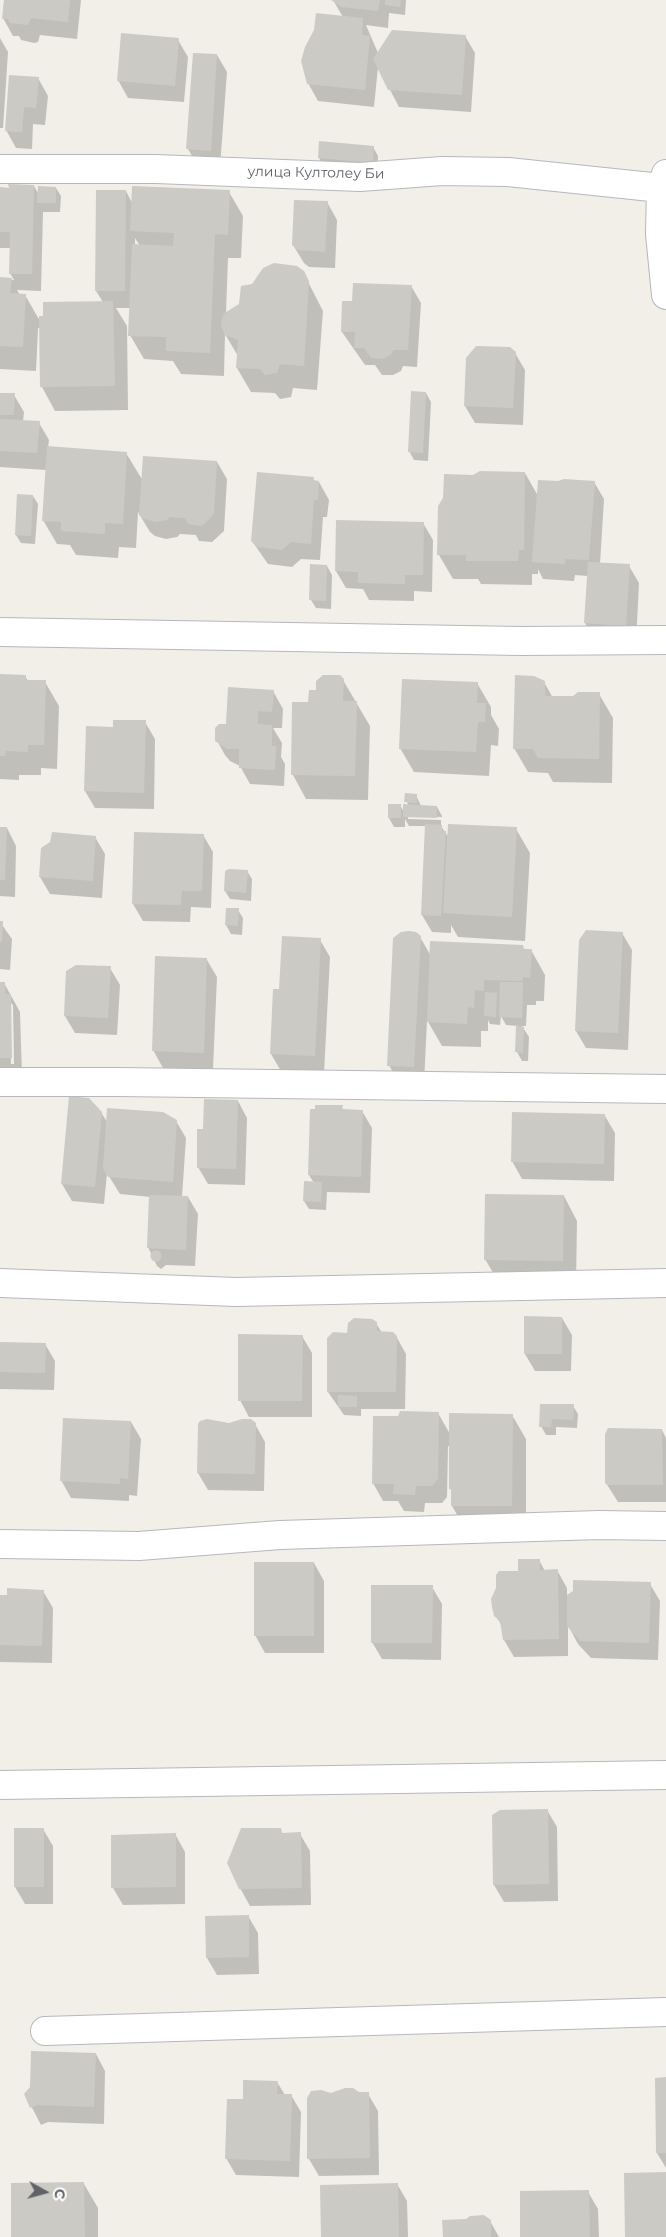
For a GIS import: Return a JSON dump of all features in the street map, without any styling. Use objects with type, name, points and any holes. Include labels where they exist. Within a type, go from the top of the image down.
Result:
[{"type":"street","name":"улица Култолеу Би","points":[[0,169],[156,169],[360,177],[442,171],[508,172],[664,181]]},
{"type":"street","points":[[664,181],[660,234],[666,295]]},
{"type":"street","points":[[0,632],[521,641],[666,640]]},
{"type":"street","points":[[0,1082],[666,1089]]},
{"type":"street","points":[[0,1283],[236,1292],[666,1283]]},
{"type":"street","points":[[0,1544],[139,1546],[280,1535],[599,1525],[666,1526]]},
{"type":"street","points":[[0,1785],[666,1776]]},
{"type":"street","points":[[45,2031],[666,2012]]},
{"type":"building","points":[[4,0],[70,0],[68,22],[31,18],[28,25],[10,23],[8,19],[2,19]]},
{"type":"building","points":[[331,0],[380,0],[378,11],[341,7]]},
{"type":"building","points":[[385,0],[401,0],[400,7],[385,5]]},
{"type":"building","points":[[316,13],[363,18],[362,35],[370,36],[365,90],[307,84],[301,61],[305,47],[314,30]]},
{"type":"building","points":[[392,30],[466,35],[462,95],[388,90],[373,59]]},
{"type":"building","points":[[121,33],[179,38],[175,86],[117,81]]},
{"type":"building","points":[[193,53],[217,54],[211,151],[186,149]]},
{"type":"building","points":[[9,75],[39,77],[36,108],[24,107],[22,132],[5,131]]},
{"type":"building","points":[[319,141],[374,146],[373,163],[318,158]]},
{"type":"building","points":[[8,184],[34,185],[32,274],[9,274],[10,232],[0,232],[0,187],[9,188]]},
{"type":"building","points":[[38,186],[56,187],[56,203],[37,203]]},
{"type":"building","points":[[132,186],[230,190],[228,235],[215,234],[210,353],[166,351],[166,337],[128,336],[132,244],[173,246],[174,233],[130,231]]},
{"type":"building","points":[[96,190],[126,190],[125,291],[95,291]]},
{"type":"building","points":[[294,200],[328,201],[325,252],[298,250],[292,245]]},
{"type":"building","points":[[274,263],[297,266],[304,271],[309,281],[304,366],[280,364],[277,373],[265,375],[260,369],[236,368],[238,340],[225,335],[221,326],[223,314],[239,304],[241,286],[252,284],[263,268]]},
{"type":"building","points":[[0,277],[12,278],[10,293],[26,294],[23,347],[0,346]]},
{"type":"building","points":[[353,283],[412,285],[408,350],[393,350],[392,354],[383,359],[371,358],[364,348],[354,348],[355,332],[341,332],[342,301],[352,301]]},
{"type":"building","points":[[113,301],[115,386],[40,387],[39,316],[43,316],[43,302]]},
{"type":"building","points":[[476,346],[510,347],[516,352],[513,408],[464,406],[466,358]]},
{"type":"building","points":[[411,391],[426,392],[423,453],[408,452]]},
{"type":"building","points":[[0,393],[15,393],[14,415],[0,415]]},
{"type":"building","points":[[0,419],[40,421],[37,453],[0,451]]},
{"type":"building","points":[[47,446],[127,452],[123,524],[105,523],[105,534],[61,531],[61,522],[42,521]]},
{"type":"building","points":[[143,456],[217,461],[214,514],[202,526],[188,524],[185,518],[170,517],[167,520],[156,522],[144,519],[139,515]]},
{"type":"building","points":[[480,471],[525,472],[524,550],[519,550],[518,561],[466,561],[466,555],[437,555],[438,506],[443,498],[444,474],[473,475]]},
{"type":"building","points":[[257,472],[314,477],[313,480],[319,481],[318,500],[314,500],[311,544],[291,542],[282,550],[257,547],[251,541]]},
{"type":"building","points":[[564,479],[595,481],[589,560],[565,559],[565,564],[532,562],[538,480],[558,481]]},
{"type":"building","points":[[17,494],[33,495],[31,536],[15,535]]},
{"type":"building","points":[[336,520],[424,522],[423,575],[405,575],[405,584],[358,583],[358,572],[335,571]]},
{"type":"building","points":[[588,562],[630,564],[626,626],[584,623]]},
{"type":"building","points":[[310,564],[327,565],[326,601],[309,600]]},
{"type":"building","points":[[0,674],[26,675],[26,680],[46,680],[44,745],[28,745],[28,752],[6,751],[5,756],[0,756]]},
{"type":"building","points":[[323,675],[340,675],[344,679],[343,701],[357,701],[355,776],[291,775],[292,702],[308,702],[309,690],[316,690],[316,681]]},
{"type":"building","points":[[515,675],[534,676],[545,681],[545,696],[573,696],[578,692],[600,692],[599,759],[538,758],[533,749],[513,749]]},
{"type":"building","points":[[402,679],[478,682],[477,703],[486,703],[485,722],[478,722],[476,752],[399,749]]},
{"type":"building","points":[[228,687],[274,690],[272,712],[258,711],[258,724],[272,725],[272,746],[276,746],[275,770],[239,768],[239,749],[227,749],[215,741],[215,728],[219,724],[226,724]]},
{"type":"building","points":[[113,720],[146,720],[144,793],[84,791],[86,726],[113,727]]},
{"type":"building","points":[[405,793],[417,794],[417,803],[404,802]]},
{"type":"building","points":[[388,804],[401,804],[401,818],[388,818]]},
{"type":"building","points":[[403,804],[437,806],[437,818],[403,817]]},
{"type":"building","points":[[425,824],[442,825],[442,831],[446,831],[441,916],[421,915]]},
{"type":"building","points":[[448,824],[517,827],[512,917],[443,913]]},
{"type":"building","points":[[0,827],[7,827],[5,880],[0,880]]},
{"type":"building","points":[[52,832],[96,836],[93,881],[39,877],[41,848],[50,842]]},
{"type":"building","points":[[134,832],[204,834],[202,891],[182,891],[181,905],[132,904]]},
{"type":"building","points":[[229,869],[248,870],[246,893],[224,891],[225,871]]},
{"type":"building","points":[[226,908],[239,908],[238,926],[225,925]]},
{"type":"building","points":[[0,921],[3,921],[2,942],[0,942]]},
{"type":"building","points":[[586,930],[623,932],[618,1033],[575,1031],[579,940]]},
{"type":"building","points":[[401,932],[416,932],[421,936],[414,1067],[387,1066],[393,938]]},
{"type":"building","points":[[282,936],[321,938],[315,1056],[270,1054],[273,989],[279,989]]},
{"type":"building","points":[[430,941],[523,945],[524,949],[532,949],[530,978],[523,977],[522,981],[484,980],[484,991],[475,990],[474,1008],[468,1007],[467,1024],[427,1022]]},
{"type":"building","points":[[155,956],[207,958],[204,1053],[152,1051]]},
{"type":"building","points":[[76,965],[111,966],[108,1018],[64,1016],[66,971]]},
{"type":"building","points":[[0,982],[5,982],[5,994],[11,994],[12,1058],[0,1058]]},
{"type":"building","points":[[500,982],[523,982],[522,1018],[499,1017]]},
{"type":"building","points":[[485,992],[497,993],[496,1017],[484,1016]]},
{"type":"building","points":[[516,1026],[524,1027],[523,1053],[515,1052]]},
{"type":"building","points":[[69,1096],[89,1098],[102,1112],[95,1187],[61,1184]]},
{"type":"building","points":[[204,1099],[238,1100],[236,1169],[197,1168],[197,1129],[203,1129]]},
{"type":"building","points":[[315,1105],[343,1105],[342,1109],[363,1110],[361,1177],[308,1175],[310,1109],[315,1109]]},
{"type":"building","points":[[107,1108],[163,1112],[177,1120],[173,1182],[108,1177],[103,1168]]},
{"type":"building","points":[[512,1112],[605,1114],[604,1164],[511,1162]]},
{"type":"building","points":[[304,1181],[322,1182],[321,1202],[303,1201]]},
{"type":"building","points":[[485,1194],[564,1195],[563,1261],[484,1260]]},
{"type":"building","points":[[149,1195],[188,1196],[186,1250],[147,1248]]},
{"type":"building","points":[[156,1250],[162,1256],[156,1262],[150,1256]]},
{"type":"building","points":[[524,1316],[562,1317],[562,1354],[524,1354]]},
{"type":"building","points":[[354,1318],[372,1319],[377,1322],[377,1331],[393,1332],[397,1336],[396,1392],[327,1392],[327,1338],[333,1332],[347,1333],[348,1323]]},
{"type":"building","points":[[238,1334],[303,1335],[302,1401],[238,1401]]},
{"type":"building","points":[[0,1342],[46,1343],[45,1373],[0,1372]]},
{"type":"building","points":[[338,1395],[357,1396],[357,1407],[338,1407]]},
{"type":"building","points":[[540,1404],[574,1404],[573,1420],[552,1419],[551,1427],[539,1427]]},
{"type":"building","points":[[400,1411],[439,1412],[438,1479],[432,1486],[416,1486],[415,1495],[393,1494],[394,1484],[372,1484],[373,1416],[398,1416]]},
{"type":"building","points":[[449,1413],[513,1414],[512,1506],[451,1506],[451,1489],[449,1489]]},
{"type":"building","points":[[63,1418],[131,1421],[128,1479],[120,1478],[120,1484],[60,1481]]},
{"type":"building","points":[[207,1419],[229,1423],[242,1419],[251,1419],[256,1423],[255,1474],[197,1473],[198,1424],[200,1421]]},
{"type":"building","points":[[608,1428],[662,1429],[663,1485],[607,1485],[605,1483],[605,1434]]},
{"type":"building","points":[[518,1559],[540,1559],[540,1570],[558,1569],[559,1639],[503,1640],[500,1621],[494,1616],[491,1599],[496,1588],[496,1575],[499,1571],[518,1571]]},
{"type":"building","points":[[254,1562],[314,1562],[314,1636],[254,1636]]},
{"type":"building","points":[[573,1580],[651,1582],[649,1643],[580,1641],[567,1626],[567,1595],[573,1591]]},
{"type":"building","points":[[371,1585],[433,1585],[432,1643],[371,1643]]},
{"type":"building","points":[[7,1588],[44,1590],[42,1646],[0,1645],[0,1595],[7,1595]]},
{"type":"building","points":[[548,1809],[549,1884],[493,1885],[492,1815],[500,1810]]},
{"type":"building","points":[[14,1828],[44,1828],[44,1887],[14,1887]]},
{"type":"building","points":[[241,1828],[281,1828],[282,1833],[301,1832],[302,1888],[239,1889],[227,1863]]},
{"type":"building","points":[[176,1833],[176,1887],[111,1888],[111,1835]]},
{"type":"building","points":[[249,1915],[249,1957],[206,1958],[205,1916]]},
{"type":"building","points":[[31,2051],[96,2053],[94,2107],[38,2105],[30,2108],[24,2094],[30,2087]]},
{"type":"building","points":[[666,2077],[666,2153],[656,2153],[655,2078]]},
{"type":"building","points":[[243,2080],[278,2081],[277,2094],[292,2094],[290,2161],[225,2159],[227,2099],[243,2099]]},
{"type":"building","points":[[345,2088],[353,2088],[359,2092],[369,2092],[370,2158],[307,2159],[307,2098],[311,2091],[321,2090],[331,2093]]},
{"type":"building","points":[[666,2172],[666,2237],[625,2237],[624,2173]]},
{"type":"building","points":[[84,2182],[85,2237],[11,2237],[11,2183]]},
{"type":"building","points":[[398,2183],[399,2237],[321,2237],[320,2185]]},
{"type":"building","points":[[589,2190],[590,2237],[520,2237],[520,2191]]},
{"type":"building","points":[[484,2215],[491,2220],[491,2237],[443,2237],[442,2220],[466,2219],[470,2216]]}]
